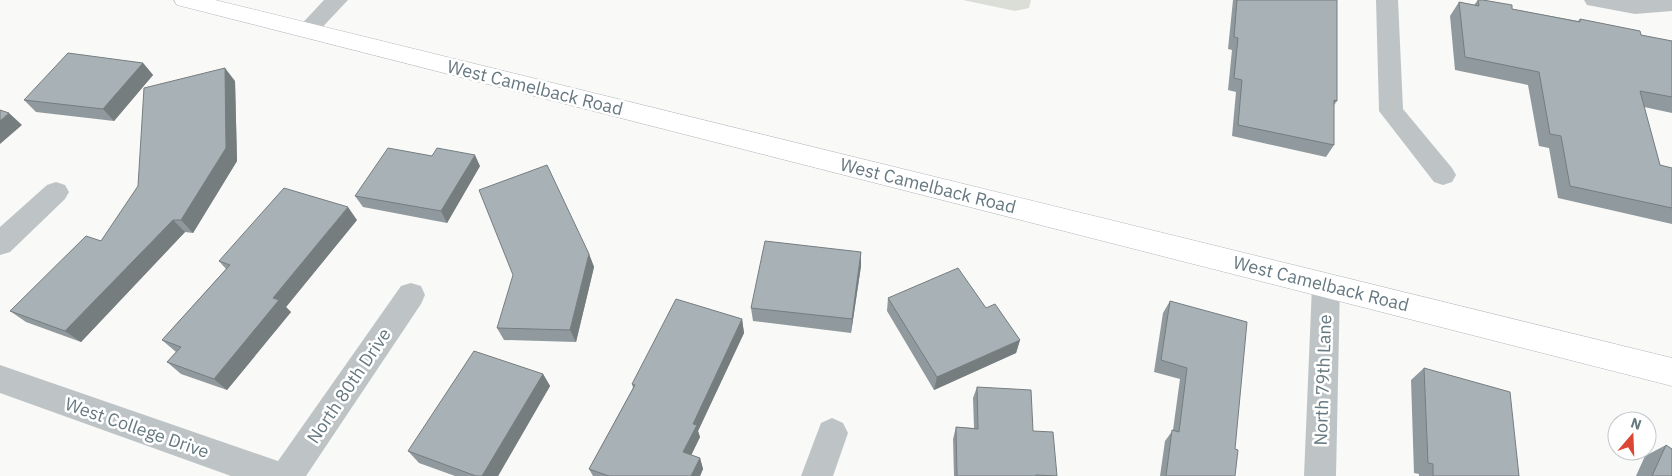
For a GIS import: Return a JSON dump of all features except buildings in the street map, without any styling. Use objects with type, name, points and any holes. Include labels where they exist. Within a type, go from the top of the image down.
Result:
[{"type":"main road","name":"West Camelback Road","points":[[185,0],[1672,372]]},
{"type":"street","points":[[307,30],[338,0]]},
{"type":"street","points":[[1387,0],[1392,112],[1443,175]]},
{"type":"street","points":[[1596,0],[1635,7],[1672,4]]},
{"type":"street","points":[[0,244],[56,192]]},
{"type":"street","name":"North 79th Lane","points":[[1320,476],[1326,285]]},
{"type":"street","name":"North 80th Drive","points":[[287,476],[411,296]]},
{"type":"street","name":"West College Drive","points":[[0,379],[274,476]]},
{"type":"street","points":[[817,476],[832,433]]},
{"type":"shaded area","points":[[963,0],[1031,0],[1029,8],[1015,11]]}]
